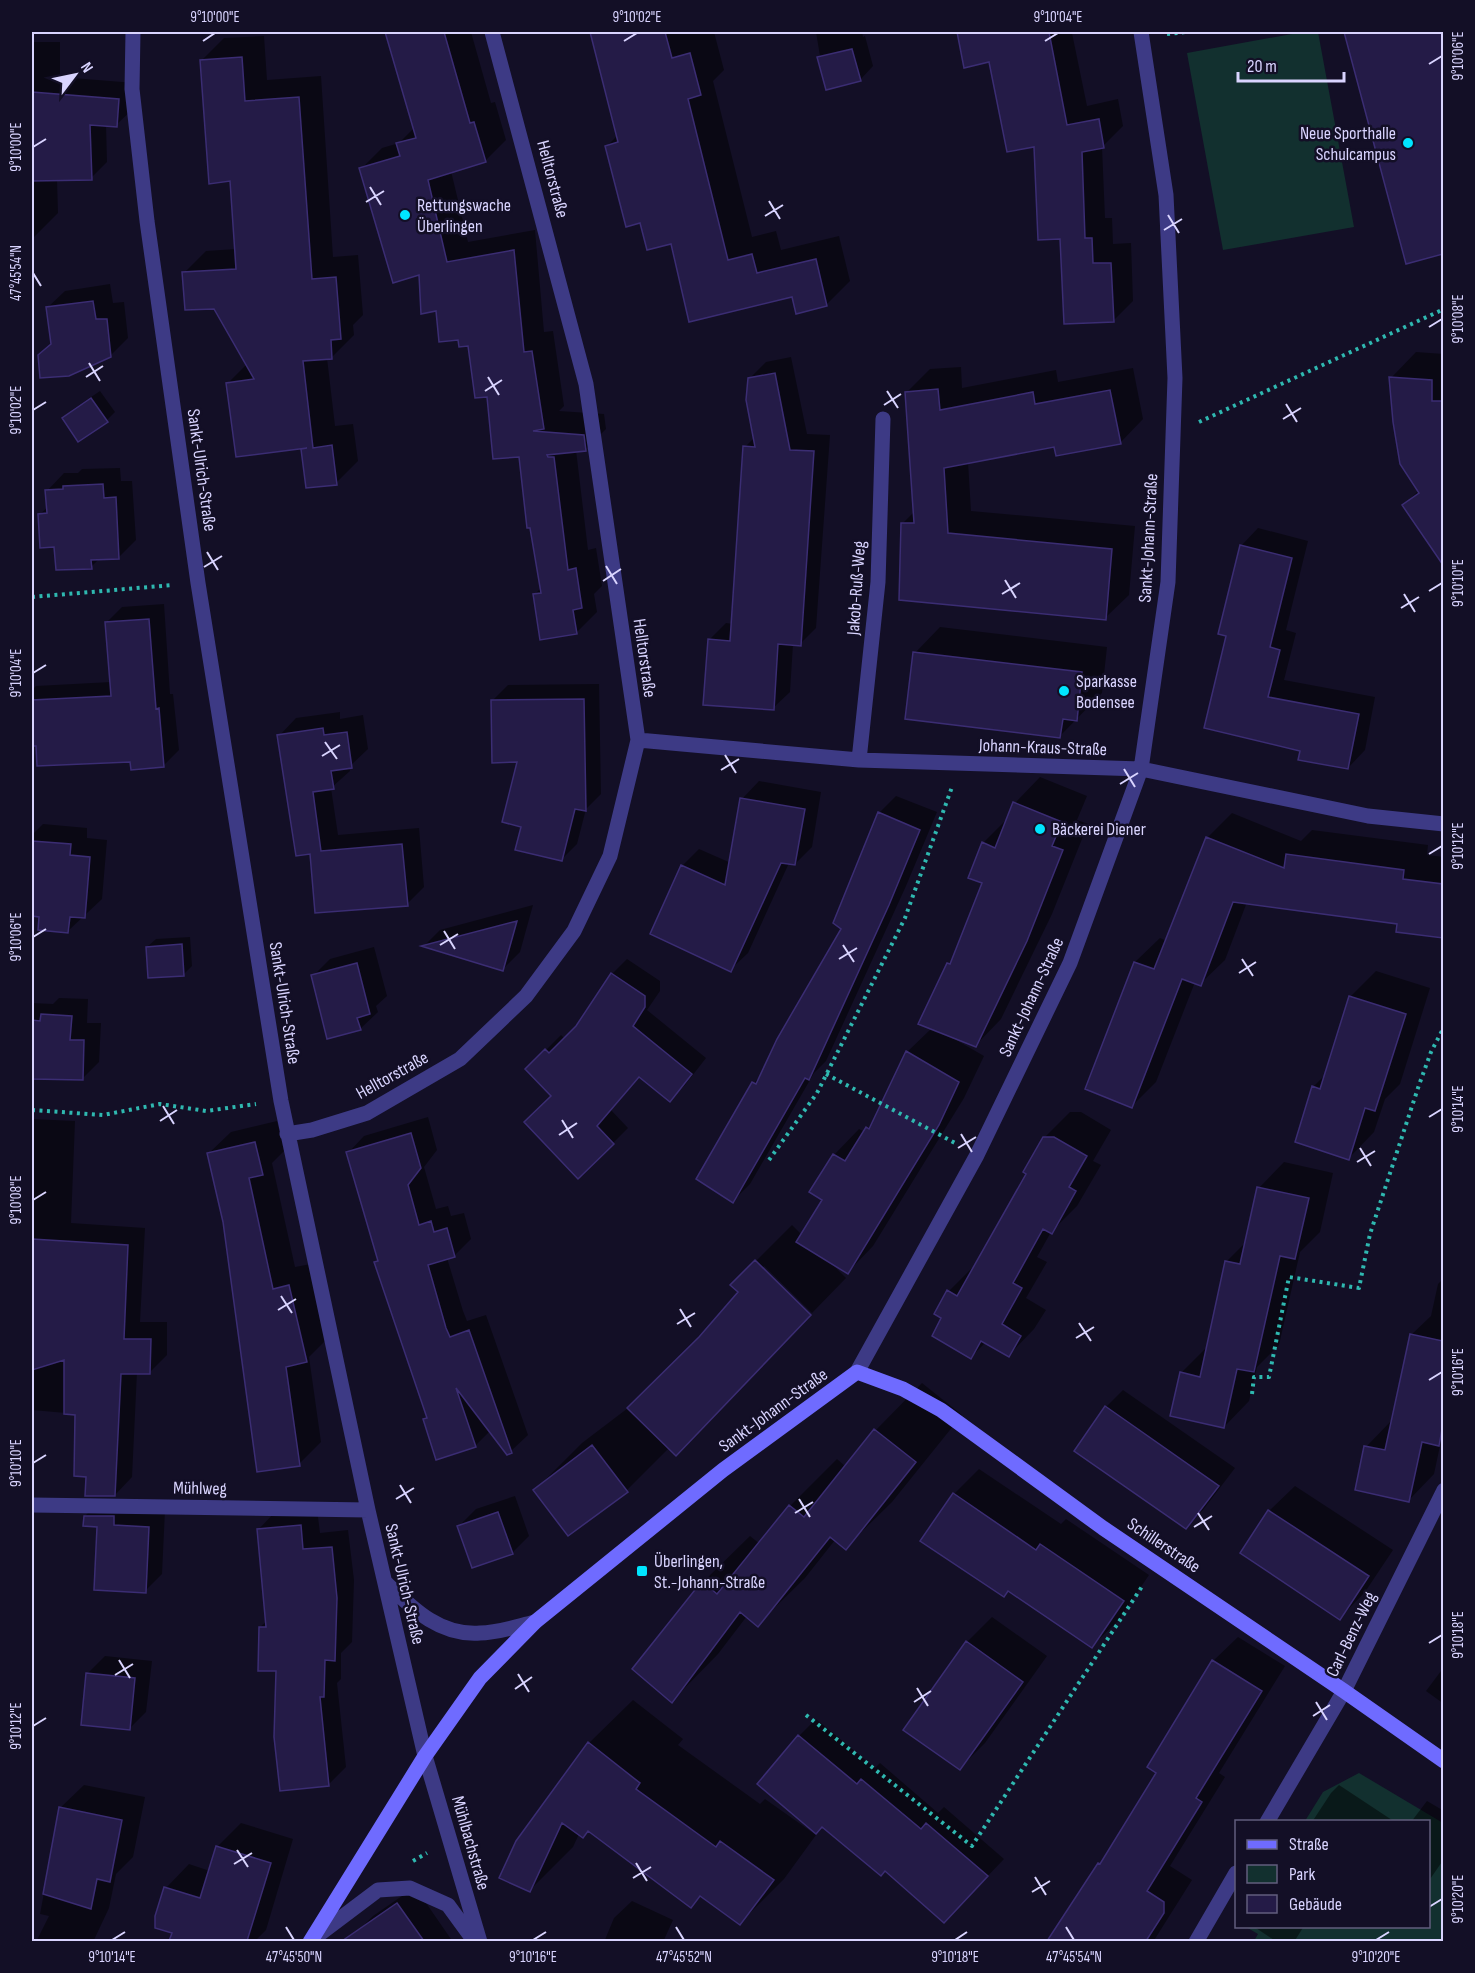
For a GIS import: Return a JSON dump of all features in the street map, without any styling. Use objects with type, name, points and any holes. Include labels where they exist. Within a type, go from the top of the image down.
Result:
[{"type":"street","name":"Sankt-Ulrich-Straße","points":[[133,32],[132,89],[146,210],[198,583],[281,1101],[368,1510],[425,1756]]},
{"type":"street","name":"Helltorstraße","points":[[287,1134],[312,1130],[367,1113],[460,1059],[526,996],[574,931],[610,856],[638,740],[586,384],[492,32]]},
{"type":"street","name":"Sankt-Johann-Straße","points":[[425,1756],[480,1678],[535,1622],[723,1470],[857,1372],[977,1155],[1070,963],[1141,769],[1168,582],[1175,378],[1166,195],[1141,32]]},
{"type":"street","name":"Jakob-Ruß-Weg","points":[[859,760],[878,582],[884,419]]},
{"type":"street","name":"Johann-Kraus-Straße","points":[[638,740],[859,760],[1141,769],[1368,816],[1443,824]]},
{"type":"street","name":"Schillerstraße","points":[[857,1372],[903,1389],[941,1410],[1103,1528],[1344,1690],[1443,1761]]},
{"type":"street","name":"Carl-Benz-Weg","points":[[1268,1820],[1344,1690],[1443,1490]]},
{"type":"street","name":"Mühlweg","points":[[32,1505],[368,1510]]},
{"type":"street","points":[[385,1582],[417,1613],[449,1630],[480,1634],[535,1622]]},
{"type":"street","points":[[310,1941],[425,1756]]},
{"type":"street","name":"Mühlbachstraße","points":[[425,1756],[478,1941]]},
{"type":"street","points":[[1196,1941],[1235,1875]]},
{"type":"street","points":[[310,1941],[378,1890],[410,1888],[448,1905],[478,1941]]},
{"type":"path","points":[[1173,434],[1443,309]]},
{"type":"path","points":[[32,597],[198,583]]},
{"type":"path","points":[[769,1160],[817,1093],[905,918],[961,764]]},
{"type":"path","points":[[1252,1394],[1254,1377],[1269,1377],[1289,1276],[1359,1288],[1370,1234],[1419,1085],[1443,1027]]},
{"type":"path","points":[[826,1074],[977,1155]]},
{"type":"path","points":[[32,1110],[103,1115],[160,1104],[206,1111],[281,1101]]},
{"type":"path","points":[[806,1715],[972,1846],[1156,1564]]},
{"type":"path","points":[[410,1888],[412,1862],[449,1840]]},
{"type":"green space","points":[[1303,32],[1318,32],[1354,227],[1223,250],[1187,53]]},
{"type":"green space","points":[[1359,1773],[1443,1823],[1443,1941],[1254,1941],[1258,1934],[1248,1928],[1430,1928],[1430,1820],[1306,1820],[1323,1792]]},
{"type":"building","points":[[385,32],[444,32],[470,123],[474,122],[486,162],[428,180],[447,262],[514,250],[524,352],[532,351],[544,429],[533,431],[584,435],[586,451],[547,455],[554,457],[568,570],[576,568],[582,608],[573,610],[577,634],[540,640],[533,594],[541,593],[530,528],[527,528],[519,457],[493,459],[487,397],[475,398],[468,346],[459,347],[458,340],[439,342],[436,311],[421,314],[419,275],[393,283],[359,168],[400,156],[396,143],[416,138]]},
{"type":"building","points":[[590,32],[665,32],[672,58],[690,53],[701,95],[688,99],[728,260],[752,254],[757,273],[816,259],[827,306],[796,314],[792,297],[689,322],[671,244],[647,250],[640,223],[626,227],[605,146],[618,142]]},
{"type":"building","points":[[957,32],[1049,32],[1067,125],[1099,119],[1104,148],[1082,152],[1085,238],[1092,238],[1093,263],[1111,263],[1114,322],[1064,324],[1060,239],[1038,240],[1034,147],[1007,152],[989,62],[964,68]]},
{"type":"building","name":"Neue Sporthalle Schulcampus","points":[[1344,32],[1443,32],[1443,254],[1406,264]]},
{"type":"building","points":[[852,49],[861,81],[826,90],[817,57]]},
{"type":"building","points":[[242,57],[245,101],[299,97],[312,279],[336,277],[341,339],[331,340],[332,359],[303,361],[313,448],[332,445],[337,485],[306,488],[301,449],[307,448],[236,457],[226,383],[254,379],[214,309],[185,310],[182,272],[236,269],[230,181],[209,184],[200,60]]},
{"type":"building","points":[[32,92],[119,99],[117,127],[90,125],[92,180],[32,181]]},
{"type":"building","points":[[93,301],[96,319],[107,319],[111,357],[69,376],[40,378],[38,355],[51,344],[46,307]]},
{"type":"building","points":[[775,373],[790,450],[814,451],[801,646],[778,644],[774,710],[703,705],[708,639],[730,641],[743,446],[755,447],[746,400],[748,378]]},
{"type":"building","points":[[1389,377],[1432,380],[1432,401],[1443,401],[1443,565],[1402,505],[1419,493],[1400,464]]},
{"type":"building","points":[[938,389],[940,410],[1033,392],[1035,404],[1110,390],[1121,444],[1056,456],[1054,447],[944,468],[948,533],[1112,549],[1106,620],[899,600],[901,523],[914,523],[905,392]]},
{"type":"building","points":[[91,398],[108,422],[78,442],[62,418]]},
{"type":"building","points":[[103,484],[104,498],[116,497],[119,559],[91,560],[92,569],[56,570],[54,547],[40,548],[38,514],[47,513],[45,490],[63,489],[63,486]]},
{"type":"building","points":[[1240,545],[1292,558],[1270,647],[1280,650],[1268,697],[1359,714],[1348,769],[1298,760],[1300,751],[1204,728],[1226,636],[1218,634]]},
{"type":"building","points":[[149,619],[156,709],[159,708],[164,767],[131,770],[130,762],[37,766],[36,746],[32,746],[32,700],[111,696],[105,622]]},
{"type":"building","points":[[913,652],[1082,672],[1077,721],[1063,719],[1060,738],[905,719]]},
{"type":"building","points":[[584,699],[586,811],[575,809],[562,861],[515,850],[521,827],[502,822],[517,762],[492,763],[491,700]]},
{"type":"building","points":[[323,728],[324,735],[347,732],[352,768],[331,771],[334,789],[313,792],[321,851],[402,844],[408,906],[315,913],[310,854],[296,856],[277,735]]},
{"type":"building","points":[[740,798],[805,809],[795,865],[781,863],[731,972],[650,934],[681,865],[725,885]]},
{"type":"building","points":[[1013,802],[1062,822],[1052,846],[1063,850],[1027,941],[976,1047],[918,1024],[947,963],[950,964],[982,883],[968,878],[982,842],[995,848]]},
{"type":"building","points":[[878,812],[920,830],[889,905],[809,1080],[805,1078],[733,1203],[696,1179],[752,1082],[756,1084],[777,1039],[841,929],[833,923]]},
{"type":"building","points":[[1206,837],[1284,868],[1286,854],[1404,870],[1403,879],[1443,884],[1443,938],[1396,932],[1397,924],[1233,902],[1201,986],[1182,979],[1132,1108],[1085,1089],[1134,962],[1154,969]]},
{"type":"building","points":[[32,841],[71,844],[70,855],[90,857],[85,918],[70,917],[68,933],[38,930],[39,917],[32,916]]},
{"type":"building","points":[[517,921],[503,971],[421,946]]},
{"type":"building","points":[[182,944],[184,976],[148,978],[146,947]]},
{"type":"building","points":[[357,963],[370,1014],[357,1018],[361,1030],[327,1039],[311,975]]},
{"type":"building","points":[[611,973],[645,996],[645,1007],[633,1026],[692,1074],[670,1102],[639,1077],[597,1126],[614,1144],[578,1179],[524,1122],[551,1096],[525,1069],[545,1049],[549,1053],[576,1026]]},
{"type":"building","points":[[1349,996],[1406,1014],[1375,1111],[1365,1108],[1349,1160],[1295,1142],[1312,1086],[1320,1089]]},
{"type":"building","points":[[41,1014],[72,1016],[70,1040],[84,1040],[83,1080],[32,1079],[32,1020],[40,1021]]},
{"type":"building","points":[[906,1051],[959,1082],[939,1125],[848,1274],[796,1242],[822,1200],[809,1192],[833,1154],[845,1161],[866,1127],[869,1129]]},
{"type":"building","points":[[411,1133],[421,1168],[408,1185],[419,1225],[431,1221],[434,1232],[447,1228],[455,1257],[428,1265],[446,1328],[450,1337],[469,1330],[512,1453],[507,1455],[456,1388],[476,1447],[436,1460],[423,1419],[427,1418],[374,1262],[378,1261],[346,1152]]},
{"type":"building","points":[[1043,1137],[1054,1137],[1087,1156],[1069,1187],[1076,1191],[1052,1234],[1043,1229],[1013,1283],[1022,1288],[1002,1324],[1021,1336],[1009,1357],[981,1341],[971,1359],[932,1336],[941,1318],[934,1314],[947,1290],[957,1296],[1026,1174],[1023,1172]]},
{"type":"building","points":[[255,1142],[263,1175],[249,1178],[273,1289],[289,1285],[307,1362],[286,1367],[300,1466],[257,1472],[223,1222],[207,1153]]},
{"type":"building","points":[[1257,1187],[1309,1198],[1295,1259],[1280,1256],[1254,1372],[1237,1369],[1224,1428],[1170,1416],[1180,1372],[1200,1377],[1225,1261],[1240,1264]]},
{"type":"building","points":[[32,1239],[128,1245],[124,1339],[151,1339],[150,1374],[121,1374],[115,1496],[85,1496],[86,1477],[74,1476],[75,1415],[64,1414],[64,1360],[32,1370]]},
{"type":"building","points":[[755,1260],[811,1315],[676,1456],[627,1408],[699,1337],[738,1292],[730,1285]]},
{"type":"building","points":[[1410,1334],[1443,1341],[1443,1424],[1439,1446],[1422,1442],[1409,1502],[1355,1490],[1364,1446],[1385,1450]]},
{"type":"building","points":[[1105,1406],[1219,1486],[1186,1529],[1074,1451]]},
{"type":"building","points":[[874,1429],[916,1462],[846,1550],[830,1537],[758,1627],[740,1612],[672,1703],[632,1669],[702,1581],[717,1594],[789,1505],[804,1517]]},
{"type":"building","points":[[592,1445],[628,1492],[568,1536],[533,1490]]},
{"type":"building","points":[[953,1493],[1036,1550],[1040,1544],[1124,1601],[1092,1648],[1008,1591],[1004,1597],[920,1541]]},
{"type":"building","points":[[1268,1510],[1369,1576],[1340,1620],[1240,1553]]},
{"type":"building","points":[[498,1512],[513,1554],[472,1568],[457,1526]]},
{"type":"building","points":[[84,1516],[114,1516],[114,1525],[149,1527],[146,1593],[94,1590],[97,1527],[83,1526]]},
{"type":"building","points":[[301,1525],[303,1549],[332,1547],[337,1598],[335,1661],[325,1660],[324,1697],[320,1697],[329,1786],[280,1791],[274,1737],[276,1671],[258,1671],[259,1627],[266,1627],[257,1529]]},
{"type":"building","points":[[966,1641],[1023,1682],[960,1770],[903,1730]]},
{"type":"building","points":[[1212,1660],[1262,1691],[1196,1798],[1202,1802],[1147,1891],[1164,1902],[1164,1913],[1146,1941],[1047,1941],[1098,1863],[1100,1864],[1156,1773],[1147,1767]]},
{"type":"building","points":[[86,1673],[135,1678],[130,1730],[81,1725]]},
{"type":"building","points":[[798,1735],[857,1784],[861,1779],[921,1829],[926,1823],[988,1876],[944,1923],[885,1871],[881,1876],[822,1827],[816,1834],[757,1784]]},
{"type":"building","points":[[588,1742],[640,1783],[636,1789],[716,1847],[720,1841],[774,1880],[740,1925],[700,1896],[691,1908],[588,1831],[583,1838],[562,1823],[530,1892],[499,1878],[516,1841]]},
{"type":"building","points":[[59,1807],[122,1820],[110,1882],[97,1879],[91,1909],[43,1894]]},
{"type":"building","points":[[216,1846],[271,1863],[247,1941],[169,1941],[172,1933],[155,1928],[155,1916],[164,1887],[200,1898]]},
{"type":"building","points":[[397,1903],[424,1941],[342,1941]]},
{"type":"place","name":"Neue Sporthalle Schulcampus","points":[[1408,143]]},
{"type":"place","name":"Rettungswache Überlingen","points":[[405,215]]},
{"type":"place","name":"Sparkasse Bodensee","points":[[1064,691]]},
{"type":"place","name":"Bäckerei Diener","points":[[1040,829]]},
{"type":"place","name":"Überlingen, St.-Johann-Straße","points":[[642,1571]]}]
